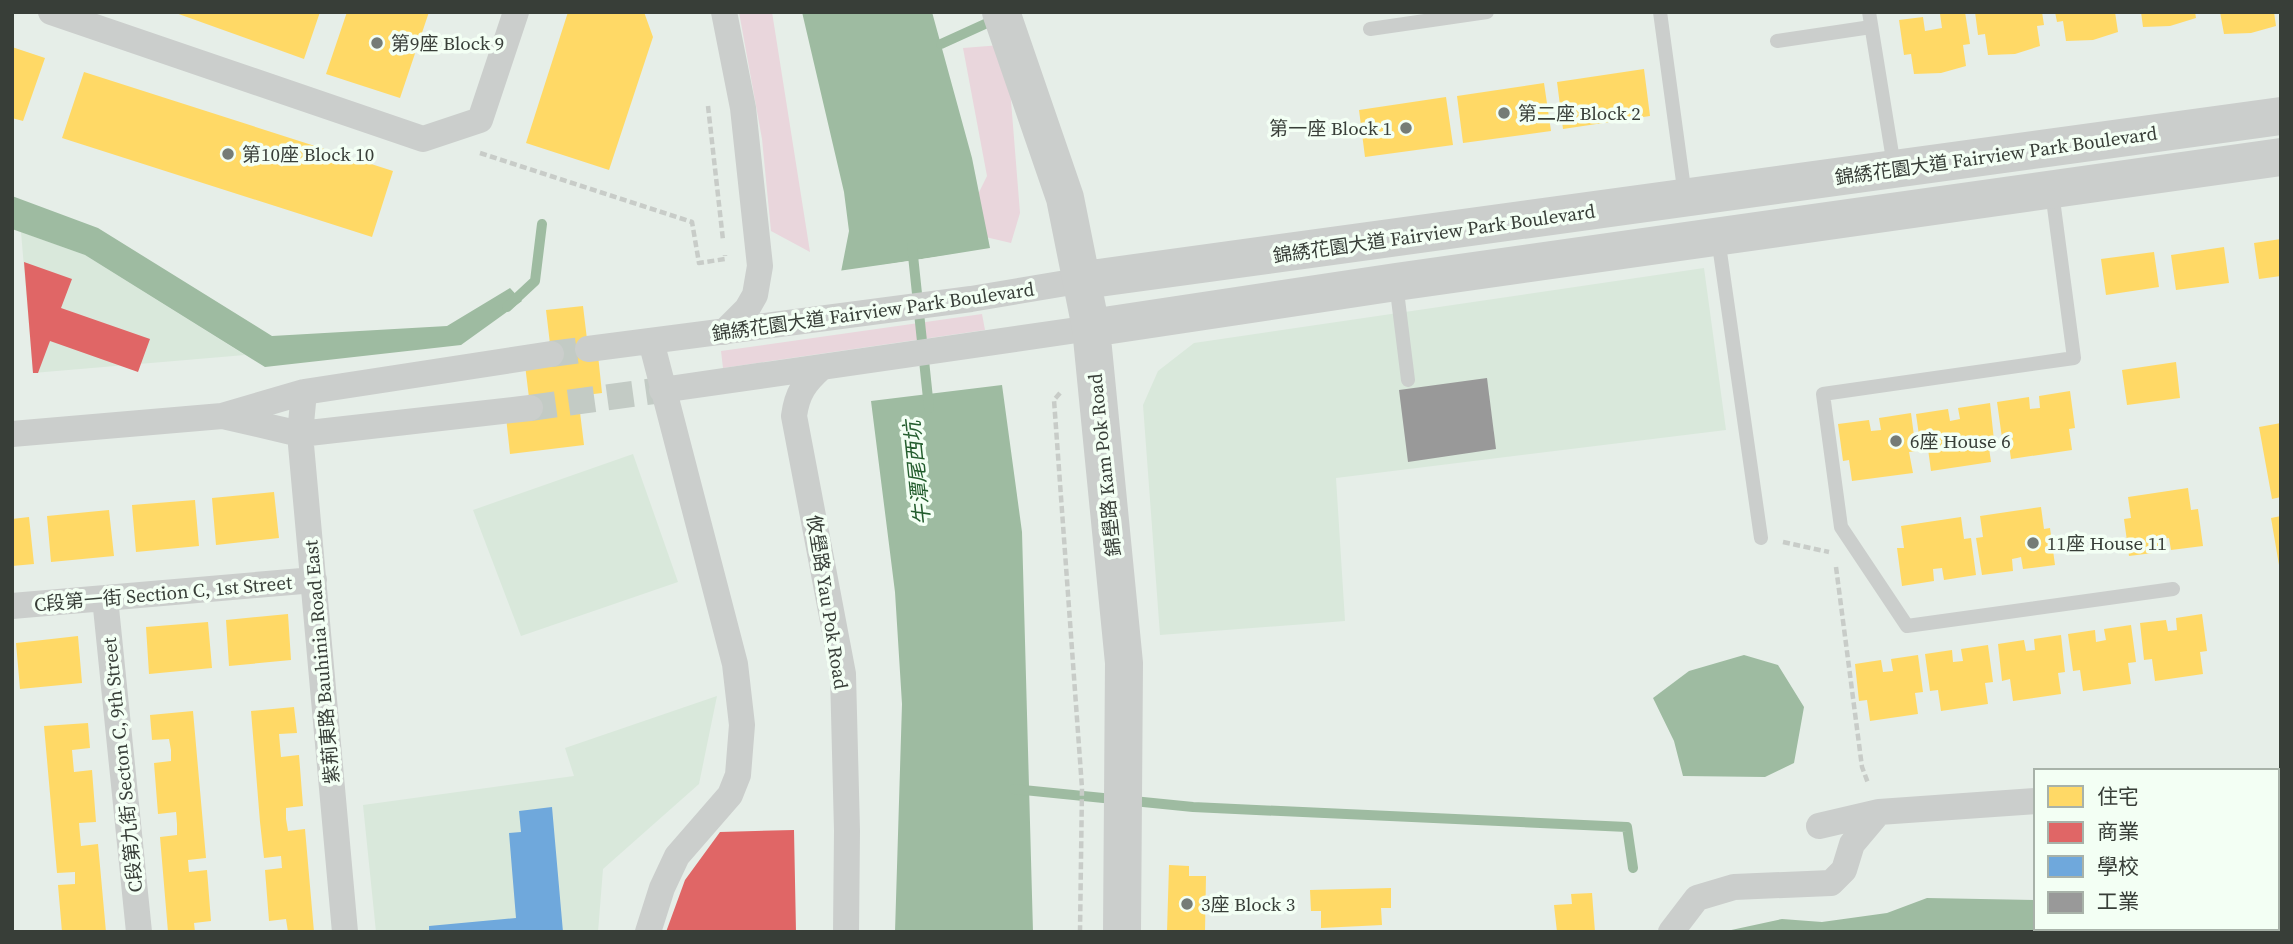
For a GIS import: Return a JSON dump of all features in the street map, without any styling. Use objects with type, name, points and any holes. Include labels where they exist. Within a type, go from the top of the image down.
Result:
[{"type":"street","points":[[51,12],[423,139],[480,120],[516,12]]},
{"type":"street","points":[[724,12],[743,108],[760,266],[755,295],[747,309],[724,332]]},
{"type":"street","name":"錦壆路 Kam Pok Road","points":[[1001,12],[1065,198],[1084,279],[1091,328],[1124,663],[1122,932]]},
{"type":"street","name":"錦綉花園大道 Fairview Park Boulevard","points":[[588,349],[833,318],[1008,293],[1084,279],[2281,116]]},
{"type":"street","points":[[662,390],[1396,282],[2281,158]]},
{"type":"street","points":[[648,932],[662,888],[677,856],[730,795],[738,775],[743,724],[735,664],[651,341]]},
{"type":"street","points":[[12,434],[222,416],[304,392],[551,354]]},
{"type":"street","name":"攸壆路 Yau Pok Road","points":[[830,366],[805,382],[796,399],[794,416],[843,674],[848,831],[846,932]]},
{"type":"street","name":"紫荊東路 Bauhinia Road East","points":[[304,392],[300,434],[345,932]]},
{"type":"street","points":[[222,416],[300,434],[530,408]]},
{"type":"street","name":"C段第一街 Section C, 1st Street","points":[[12,606],[314,580]]},
{"type":"street","name":"C段第九街 Secton C, 9th Street","points":[[105,598],[139,932]]},
{"type":"street","points":[[1819,826],[1879,812],[2034,801]]},
{"type":"street","points":[[1671,932],[1698,898],[1734,887],[1830,883],[1844,870],[1852,845],[1879,812]]},
{"type":"lane","points":[[1370,29],[1487,12]]},
{"type":"lane","points":[[1660,12],[1686,197]]},
{"type":"lane","points":[[1777,41],[1870,20],[1894,169]]},
{"type":"lane","points":[[2052,191],[2074,358],[1823,394],[1841,527],[1907,626],[2173,589]]},
{"type":"lane","points":[[1718,237],[1761,538]]},
{"type":"lane","points":[[1396,282],[1408,380]]},
{"type":"path","points":[[462,126],[472,151],[692,222],[699,263],[725,259],[707,95]]},
{"type":"path","points":[[1063,389],[1054,400],[1082,788],[1080,932]]},
{"type":"path","points":[[1761,538],[1835,553],[1862,767],[1879,812]]},
{"type":"shaded area","points":[[739,12],[772,12],[810,252],[771,231],[762,139]]},
{"type":"shaded area","points":[[1001,45],[1010,88],[1020,213],[1011,243],[960,231],[987,176],[963,48]]},
{"type":"shaded area","points":[[21,232],[85,255],[245,355],[33,373]]},
{"type":"shaded area","points":[[1704,268],[1726,430],[1336,478],[1345,621],[1160,635],[1143,405],[1158,371],[1194,343]]},
{"type":"shaded area","points":[[982,314],[985,330],[723,368],[721,351]]},
{"type":"shaded area","points":[[633,454],[678,582],[521,636],[473,510]]},
{"type":"shaded area","points":[[717,696],[699,784],[603,869],[598,932],[376,932],[363,805],[574,776],[565,748]]},
{"type":"water","points":[[802,12],[932,12],[972,158],[990,248],[841,272],[849,231],[844,192]]},
{"type":"water","points":[[12,196],[98,228],[272,336],[447,326],[510,288],[522,301],[461,345],[265,367],[85,255],[12,229]]},
{"type":"water","points":[[1002,385],[1022,532],[1033,932],[895,932],[902,704],[895,592],[871,401]]},
{"type":"water","points":[[1744,655],[1778,665],[1804,707],[1794,763],[1765,777],[1683,776],[1674,741],[1653,698],[1689,671]]},
{"type":"water","points":[[2281,874],[2281,932],[1722,932],[1782,919],[1822,922],[1887,913],[1927,898],[2034,900],[2034,930],[2279,930]]},
{"type":"pier","points":[[993,249],[842,275],[838,272],[838,271]]},
{"type":"building: 住宅","points":[[173,12],[320,12],[304,59]]},
{"type":"building: 住宅","name":"第9座 Block 9","points":[[347,12],[429,12],[400,98],[326,74]]},
{"type":"building: 住宅","points":[[568,12],[644,12],[653,37],[609,170],[526,143]]},
{"type":"building: 住宅","points":[[1965,12],[1970,44],[1963,45],[1966,66],[1941,73],[1914,74],[1911,54],[1904,55],[1899,20],[1923,17],[1925,31],[1942,28],[1940,14]]},
{"type":"building: 住宅","points":[[1975,12],[2042,12],[2044,25],[2037,26],[2040,46],[2015,54],[1988,55],[1985,34],[1978,35]]},
{"type":"building: 住宅","points":[[2055,12],[2115,12],[2118,32],[2093,40],[2066,41],[2063,21],[2057,22]]},
{"type":"building: 住宅","points":[[2141,12],[2195,12],[2196,18],[2170,26],[2143,27]]},
{"type":"building: 住宅","points":[[2220,12],[2274,12],[2276,26],[2251,33],[2224,34]]},
{"type":"building: 住宅","points":[[12,47],[45,58],[23,121],[12,118]]},
{"type":"building: 住宅","points":[[1644,69],[1650,116],[1563,129],[1557,82]]},
{"type":"building: 住宅","name":"第10座 Block 10","points":[[84,72],[393,171],[372,237],[62,138]]},
{"type":"building: 住宅","name":"第二座 Block 2","points":[[1544,83],[1551,131],[1463,143],[1457,96]]},
{"type":"building: 住宅","name":"第一座 Block 1","points":[[1446,97],[1453,145],[1365,157],[1359,110]]},
{"type":"building: 住宅","points":[[2281,239],[2281,276],[2259,279],[2254,243]]},
{"type":"building: 住宅","points":[[2224,247],[2229,283],[2176,290],[2171,255]]},
{"type":"building: 住宅","points":[[2154,252],[2159,287],[2106,295],[2101,259]]},
{"type":"building: 住宅","points":[[583,306],[589,356],[598,355],[602,393],[578,396],[584,445],[510,454],[506,417],[531,414],[525,365],[552,361],[546,310]]},
{"type":"building: 住宅","points":[[2176,362],[2180,398],[2127,405],[2122,370]]},
{"type":"building: 住宅","points":[[2070,391],[2075,428],[2069,429],[2072,450],[2011,459],[2008,437],[2002,438],[1997,402],[2029,397],[2030,409],[2040,408],[2039,396]]},
{"type":"building: 住宅","points":[[1990,403],[1994,440],[1988,441],[1991,462],[1931,471],[1928,449],[1921,450],[1916,414],[1948,409],[1950,421],[1960,419],[1958,408]]},
{"type":"building: 住宅","points":[[1911,413],[1916,451],[1909,452],[1913,473],[1852,481],[1849,460],[1843,461],[1838,424],[1869,420],[1871,431],[1881,430],[1879,418]]},
{"type":"building: 住宅","points":[[2281,423],[2281,497],[2272,499],[2259,427]]},
{"type":"building: 住宅","points":[[2188,488],[2191,510],[2198,509],[2203,546],[2171,550],[2169,538],[2160,539],[2161,552],[2129,556],[2124,519],[2131,518],[2128,497]]},
{"type":"building: 住宅","points":[[274,492],[279,538],[216,545],[212,498]]},
{"type":"building: 住宅","points":[[195,500],[199,546],[136,552],[132,505]]},
{"type":"building: 住宅","points":[[2041,507],[2044,529],[2050,528],[2055,565],[2023,569],[2021,557],[2012,559],[2013,571],[1982,575],[1976,538],[1983,537],[1980,516]]},
{"type":"building: 住宅","points":[[109,510],[114,556],[51,562],[47,516]]},
{"type":"building: 住宅","points":[[2281,516],[2281,565],[2279,565],[2271,518]]},
{"type":"building: 住宅","points":[[29,517],[34,564],[12,566],[12,519]]},
{"type":"building: 住宅","points":[[1961,517],[1964,539],[1971,538],[1976,575],[1944,580],[1942,568],[1933,569],[1934,581],[1902,586],[1897,548],[1904,548],[1901,526]]},
{"type":"building: 住宅","points":[[288,614],[291,660],[229,666],[226,620]]},
{"type":"building: 住宅","points":[[2202,614],[2207,651],[2200,652],[2203,674],[2155,681],[2152,659],[2144,660],[2140,623],[2166,620],[2168,631],[2177,630],[2176,618]]},
{"type":"building: 住宅","points":[[208,622],[212,668],[149,674],[146,627]]},
{"type":"building: 住宅","points":[[2131,625],[2136,662],[2128,663],[2131,684],[2083,691],[2080,670],[2073,671],[2068,634],[2095,630],[2096,642],[2106,640],[2104,629]]},
{"type":"building: 住宅","points":[[2061,635],[2065,672],[2058,673],[2061,694],[2013,701],[2010,679],[2002,681],[1998,644],[2024,640],[2026,651],[2035,650],[2034,639]]},
{"type":"building: 住宅","points":[[78,636],[82,683],[20,689],[16,643]]},
{"type":"building: 住宅","points":[[1988,645],[1993,682],[1985,683],[1988,704],[1941,711],[1938,690],[1930,691],[1925,654],[1952,650],[1953,662],[1963,661],[1961,649]]},
{"type":"building: 住宅","points":[[1918,655],[1923,692],[1915,693],[1918,714],[1870,721],[1867,700],[1859,701],[1855,664],[1881,660],[1883,672],[1893,671],[1891,659]]},
{"type":"building: 住宅","points":[[294,707],[297,733],[279,734],[281,757],[299,755],[303,806],[286,808],[286,819],[288,831],[305,829],[314,932],[288,932],[286,919],[269,921],[265,870],[282,868],[281,856],[264,858],[260,822],[251,711]]},
{"type":"building: 住宅","points":[[193,711],[206,858],[188,860],[189,872],[207,870],[211,921],[194,923],[195,932],[168,932],[160,837],[177,835],[177,824],[176,812],[158,814],[154,763],[171,761],[171,750],[169,739],[152,740],[150,715]]},
{"type":"building: 住宅","points":[[88,723],[90,748],[72,750],[74,772],[92,770],[96,822],[79,823],[80,835],[81,846],[98,844],[106,932],[62,932],[58,885],[75,884],[75,872],[57,873],[44,726]]},
{"type":"building: 住宅","name":"3座 Block 3","points":[[1169,865],[1189,866],[1189,876],[1206,876],[1205,932],[1167,932]]},
{"type":"building: 住宅","points":[[1391,888],[1391,908],[1381,908],[1382,925],[1321,928],[1321,911],[1311,911],[1310,890]]},
{"type":"building: 住宅","points":[[1592,893],[1595,932],[1557,932],[1554,905],[1572,904],[1571,894]]},
{"type":"building: 商業","points":[[24,262],[72,279],[61,308],[150,339],[138,372],[50,341],[38,373],[33,373]]},
{"type":"building: 商業","points":[[794,830],[796,932],[666,932],[685,880],[720,832]]},
{"type":"building: 學校","points":[[552,807],[563,932],[429,932],[429,926],[516,918],[509,833],[521,832],[519,811]]},
{"type":"building: 工業","points":[[1487,378],[1496,449],[1408,462],[1399,390]]},
{"type":"waterway","points":[[941,44],[996,19]]},
{"type":"waterway","points":[[507,307],[535,281],[542,224]]},
{"type":"waterway","name":"牛潭尾西坑","points":[[912,246],[929,408]]},
{"type":"waterway","points":[[1014,789],[1193,807],[1627,827],[1633,868]]},
{"type":"tunnel","points":[[551,354],[588,349]]},
{"type":"tunnel","points":[[530,408],[662,390]]},
{"type":"place","name":"第9座 Block 9","points":[[377,43]]},
{"type":"place","name":"第二座 Block 2","points":[[1504,113]]},
{"type":"place","name":"第一座 Block 1","points":[[1406,128]]},
{"type":"place","name":"第10座 Block 10","points":[[228,154]]},
{"type":"place","name":"6座 House 6","points":[[1896,441]]},
{"type":"place","name":"11座 House 11","points":[[2033,543]]},
{"type":"place","name":"3座 Block 3","points":[[1187,904]]}]
